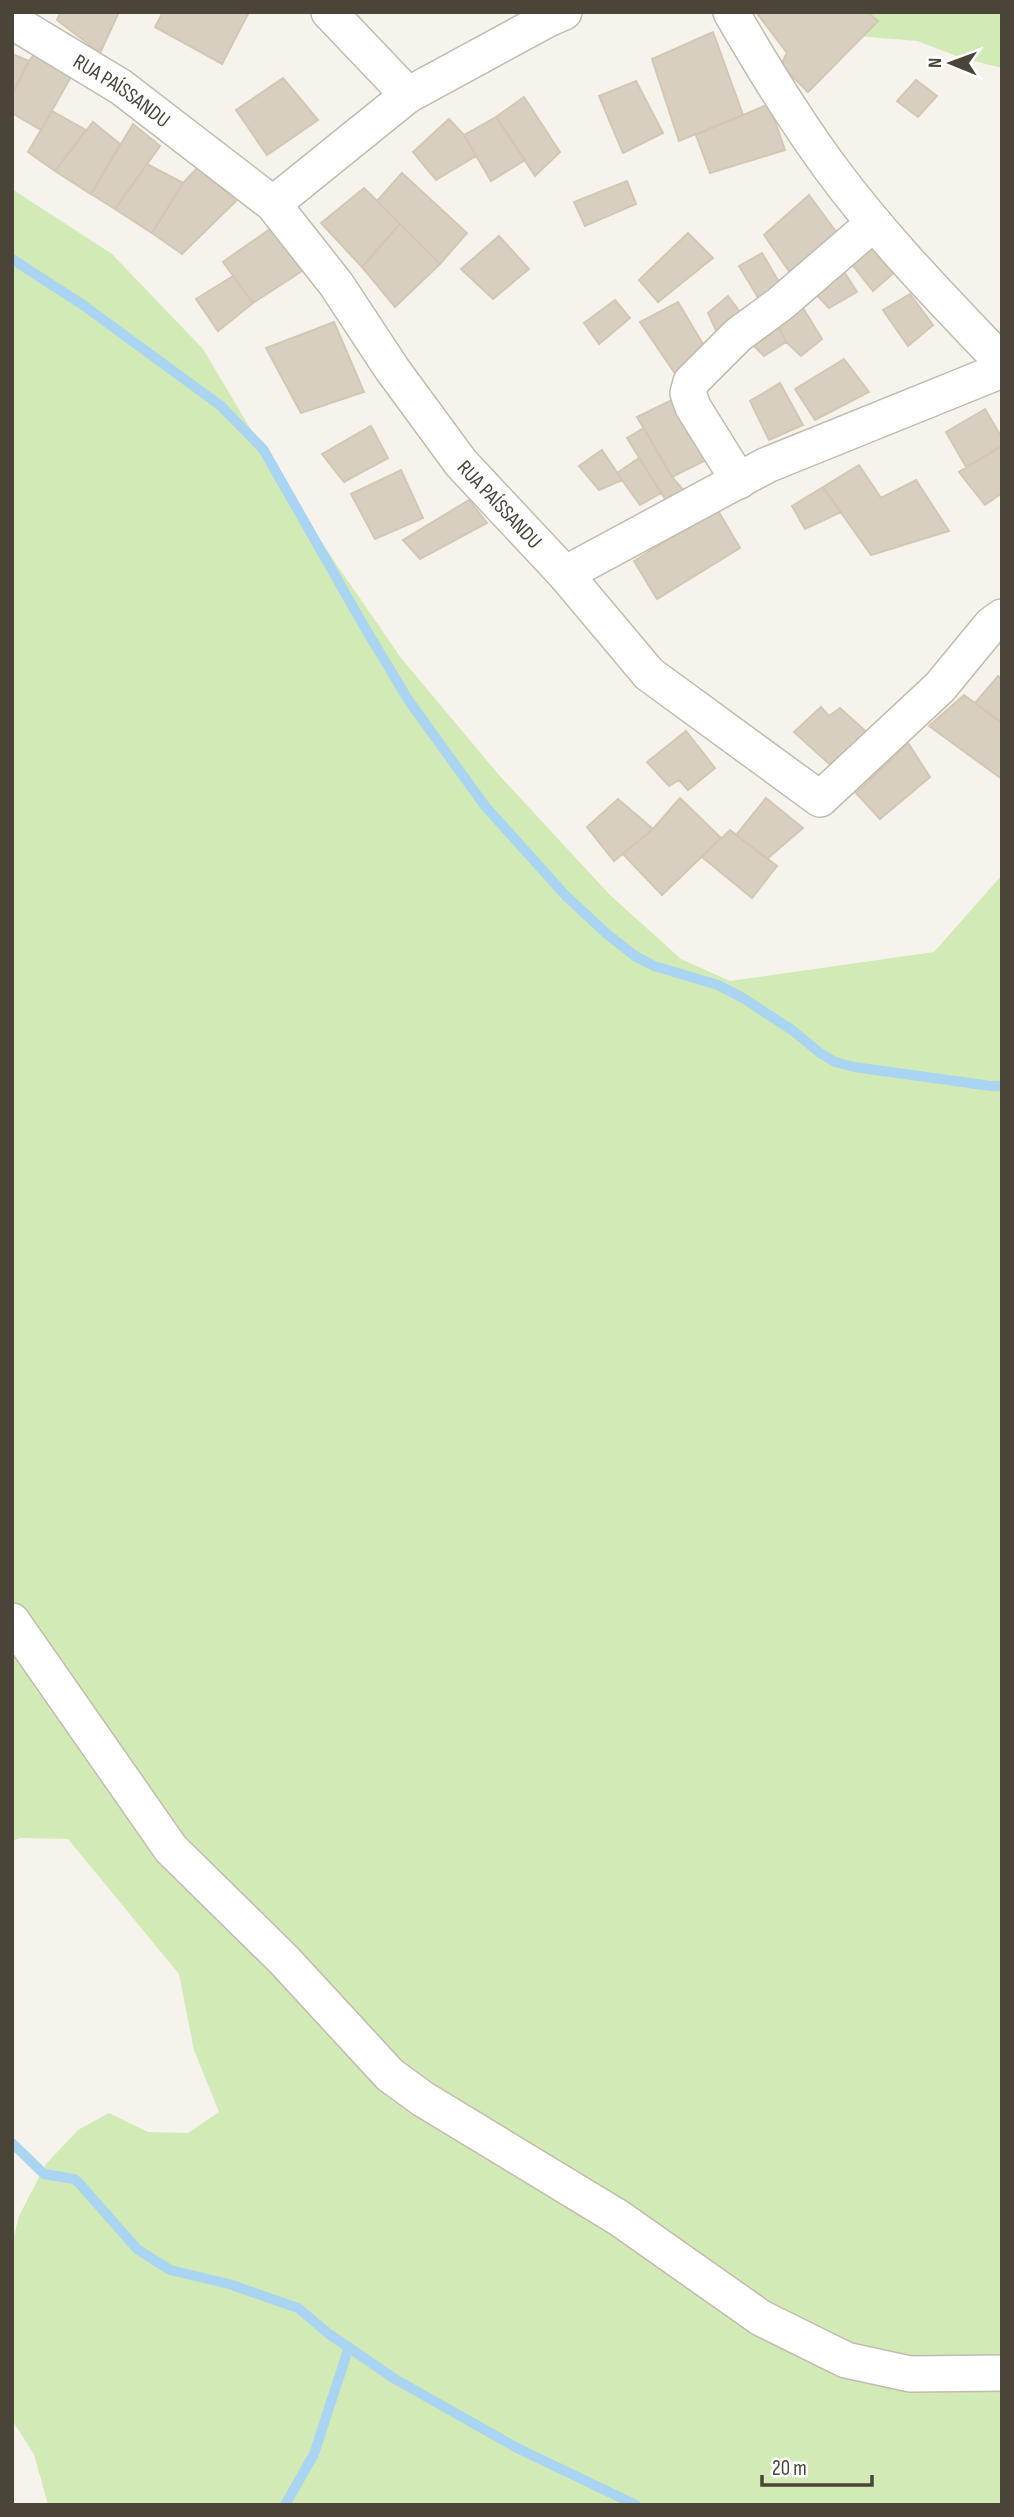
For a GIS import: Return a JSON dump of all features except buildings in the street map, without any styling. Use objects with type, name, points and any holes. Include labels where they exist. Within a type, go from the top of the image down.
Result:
[{"type":"street","points":[[329,12],[408,95]]},
{"type":"street","points":[[272,204],[408,95],[564,12]]},
{"type":"street","points":[[731,12],[765,71],[832,170],[906,260],[1002,362]]},
{"type":"street","name":"RUA PAÍSSANDU","points":[[12,21],[121,87],[272,204],[336,284],[392,369],[461,463],[565,574],[649,674],[820,799],[940,687],[991,625],[1002,617]]},
{"type":"street","points":[[739,481],[693,407],[688,393],[691,382],[738,335],[780,304],[874,223]]},
{"type":"street","points":[[565,574],[767,465],[1002,370]]},
{"type":"street","points":[[12,1622],[171,1849],[284,1960],[390,2076],[620,2218],[761,2318],[846,2360],[910,2374],[1002,2373]]},
{"type":"green space","points":[[872,12],[1002,12],[1002,68],[962,58],[917,41],[857,36]]},
{"type":"green space","points":[[12,189],[112,254],[203,349],[299,510],[401,658],[499,775],[610,895],[681,959],[730,981],[934,952],[1002,875],[1002,2505],[48,2505],[34,2454],[12,2420],[12,2244],[19,2216],[46,2164],[78,2130],[109,2113],[148,2132],[188,2133],[219,2112],[194,2050],[179,1974],[68,1839],[20,1838],[12,1841]]},
{"type":"waterway","points":[[12,259],[83,305],[221,406],[263,449],[409,701],[485,806],[566,896],[607,934],[635,956],[654,966],[718,985],[743,998],[835,1062],[854,1067],[1002,1086]]},
{"type":"waterway","points":[[12,2143],[44,2174],[74,2179],[79,2183],[137,2249],[170,2270],[229,2284],[298,2308],[329,2334],[395,2379],[517,2448],[636,2505]]},
{"type":"waterway","points":[[285,2505],[314,2454],[349,2347]]}]
